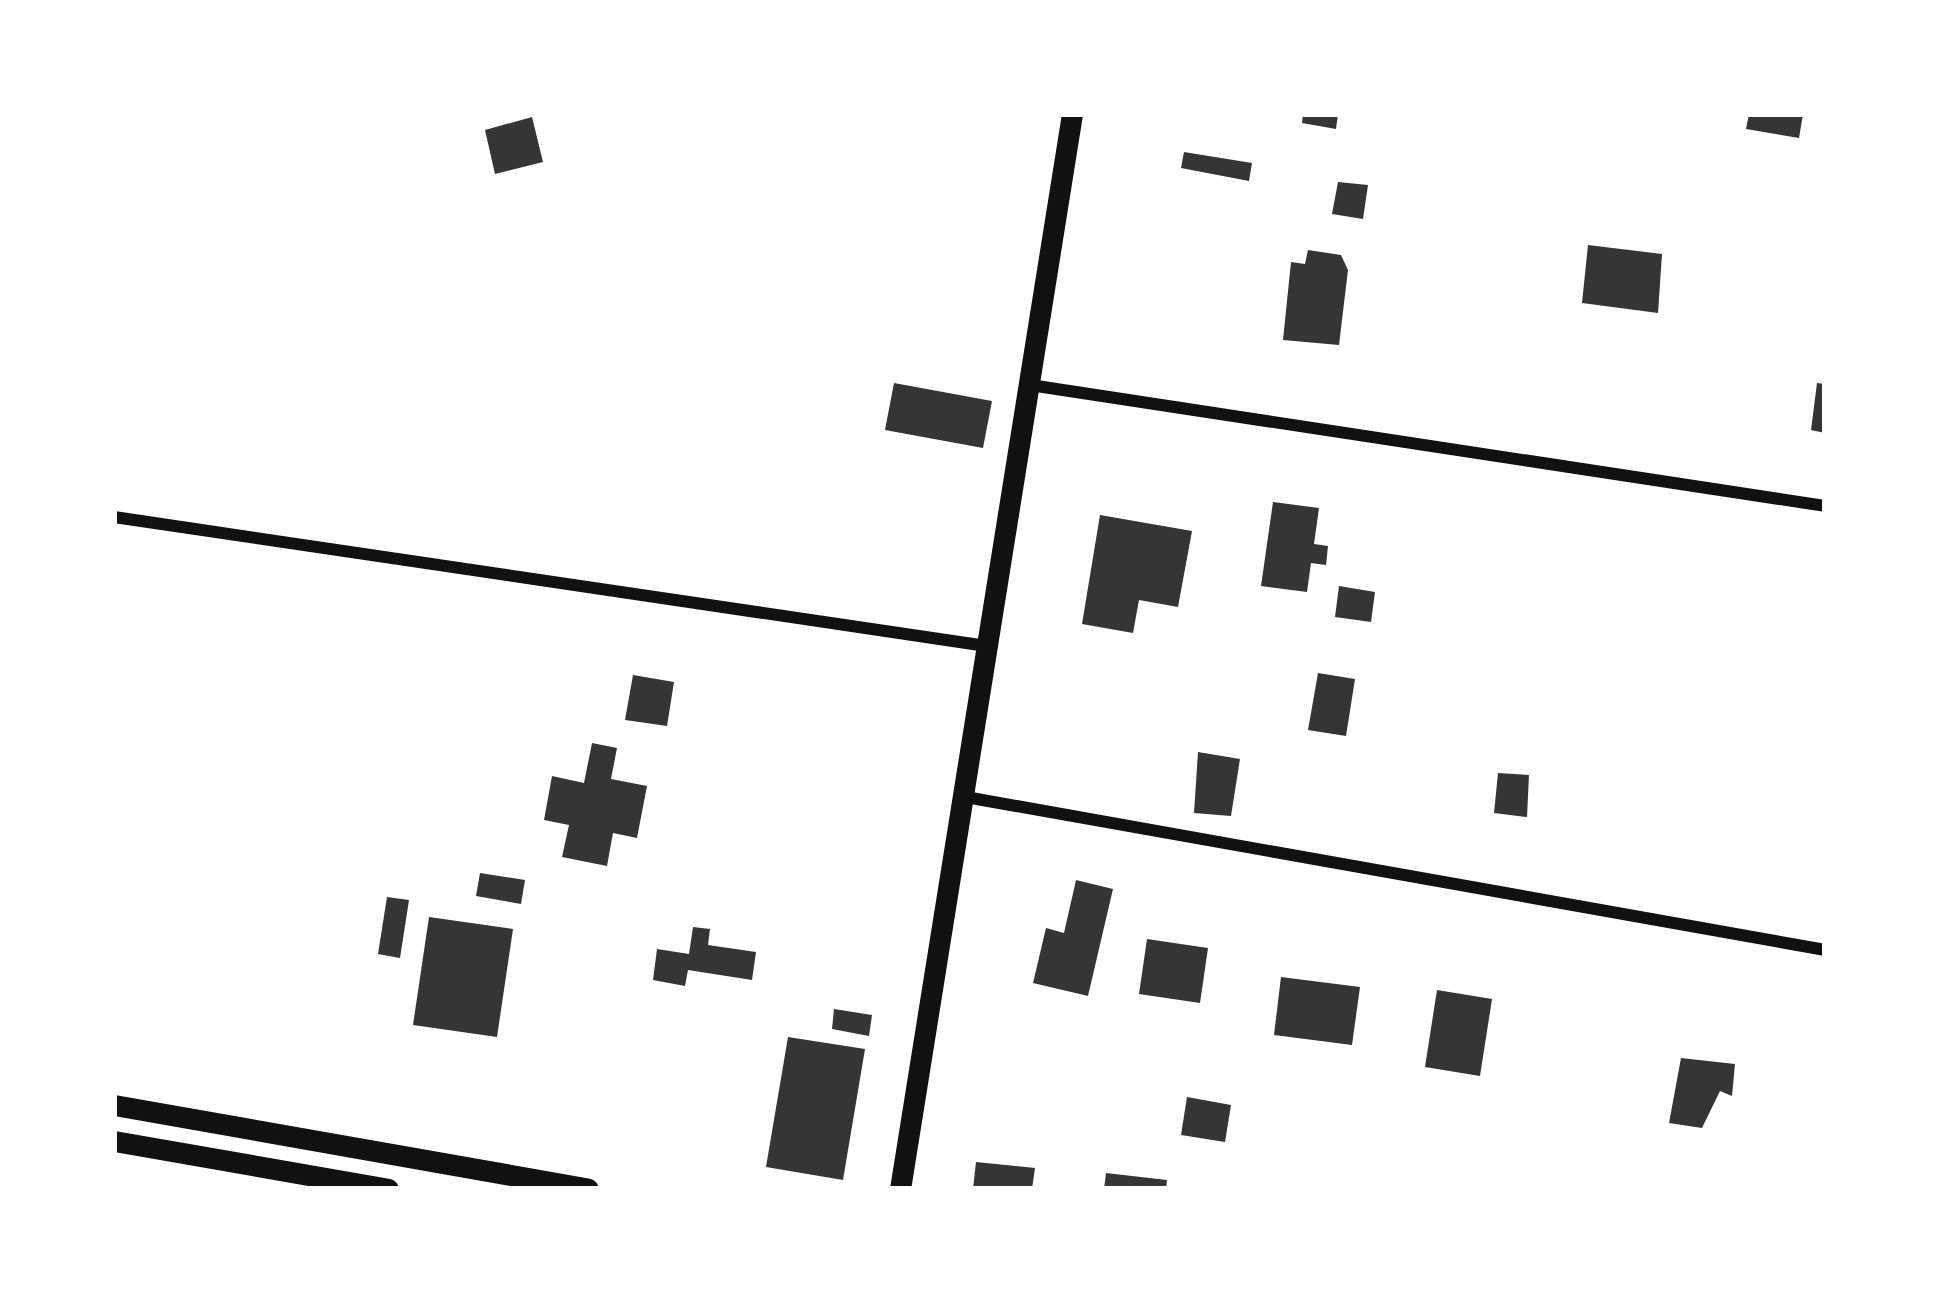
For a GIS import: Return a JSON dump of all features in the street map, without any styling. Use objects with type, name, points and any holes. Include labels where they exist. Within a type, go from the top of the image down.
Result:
[{"type":"street","points":[[900,1189],[1072,114]]},
{"type":"street","points":[[1030,385],[1825,506]]},
{"type":"street","points":[[114,517],[987,646]]},
{"type":"street","points":[[960,796],[1825,950]]},
{"type":"street","points":[[114,1105],[588,1189]]},
{"type":"street","points":[[114,1142],[388,1189]]},
{"type":"building","points":[[1303,114],[1338,114],[1336,129],[1302,123]]},
{"type":"building","points":[[1749,114],[1803,114],[1799,138],[1746,129]]},
{"type":"building","points":[[532,117],[543,162],[495,174],[485,130]]},
{"type":"building","points":[[1184,152],[1252,163],[1249,181],[1181,168]]},
{"type":"building","points":[[1338,182],[1368,185],[1363,219],[1332,214]]},
{"type":"building","points":[[1588,245],[1662,254],[1658,313],[1582,303]]},
{"type":"building","points":[[1308,250],[1341,255],[1348,270],[1339,345],[1283,340],[1291,262],[1305,264]]},
{"type":"building","points":[[894,383],[992,401],[983,448],[885,430]]},
{"type":"building","points":[[1817,383],[1825,384],[1825,433],[1811,430]]},
{"type":"building","points":[[1273,502],[1319,508],[1314,544],[1328,546],[1326,565],[1311,563],[1307,592],[1261,586]]},
{"type":"building","points":[[1100,515],[1192,531],[1178,607],[1139,600],[1133,633],[1082,624]]},
{"type":"building","points":[[1339,586],[1375,592],[1371,622],[1335,617]]},
{"type":"building","points":[[1318,673],[1355,679],[1346,736],[1308,730]]},
{"type":"building","points":[[633,675],[674,682],[667,726],[625,720]]},
{"type":"building","points":[[592,743],[617,748],[611,779],[647,786],[637,838],[613,833],[607,866],[562,857],[569,825],[544,820],[552,776],[584,783]]},
{"type":"building","points":[[1198,752],[1240,759],[1231,816],[1194,813]]},
{"type":"building","points":[[1498,773],[1529,775],[1527,817],[1494,813]]},
{"type":"building","points":[[480,873],[525,880],[521,904],[476,896]]},
{"type":"building","points":[[1076,880],[1113,889],[1088,996],[1033,983],[1046,928],[1064,933]]},
{"type":"building","points":[[387,897],[409,900],[400,958],[378,954]]},
{"type":"building","points":[[429,917],[513,929],[497,1037],[413,1025]]},
{"type":"building","points":[[693,927],[710,929],[708,945],[756,952],[752,980],[688,970],[685,986],[653,980],[657,949],[689,954]]},
{"type":"building","points":[[1147,939],[1208,948],[1200,1003],[1139,994]]},
{"type":"building","points":[[1281,977],[1360,987],[1352,1045],[1274,1035]]},
{"type":"building","points":[[1437,990],[1492,999],[1480,1076],[1425,1067]]},
{"type":"building","points":[[834,1009],[872,1015],[869,1036],[832,1029]]},
{"type":"building","points":[[788,1037],[865,1049],[843,1180],[766,1167]]},
{"type":"building","points":[[1681,1058],[1735,1064],[1732,1096],[1720,1091],[1702,1128],[1669,1123]]},
{"type":"building","points":[[1187,1097],[1231,1105],[1225,1142],[1181,1135]]},
{"type":"building","points":[[976,1162],[1035,1168],[1032,1189],[973,1189]]},
{"type":"building","points":[[1106,1173],[1167,1180],[1166,1189],[1104,1189]]}]
